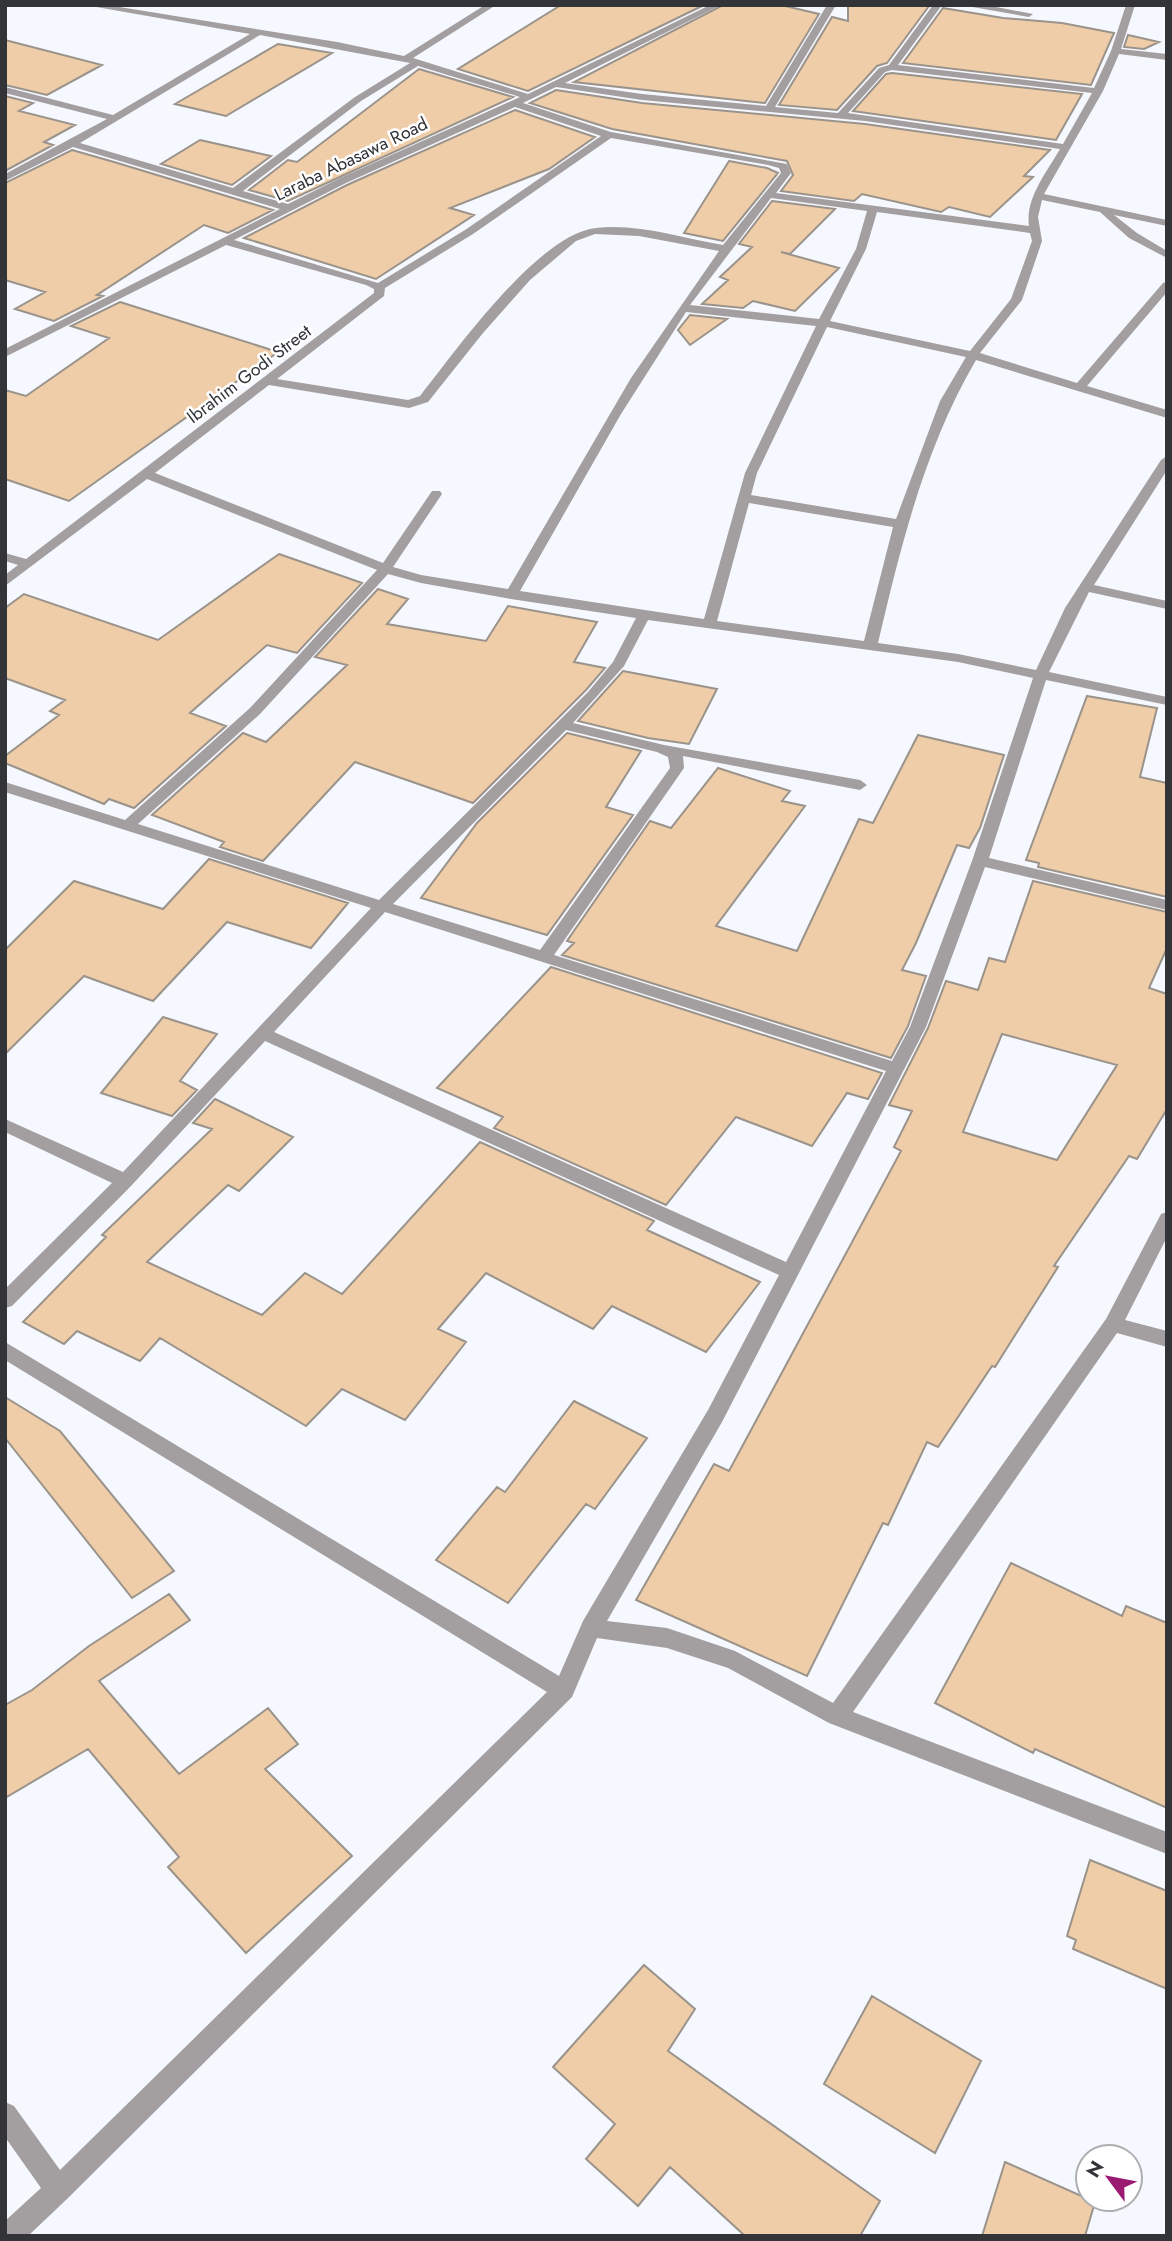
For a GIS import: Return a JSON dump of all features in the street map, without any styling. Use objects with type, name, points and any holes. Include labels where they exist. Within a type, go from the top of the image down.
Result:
[{"type":"street","points":[[89,5],[405,59],[528,97]]},
{"type":"street","points":[[405,59],[492,5]]},
{"type":"street","name":"Laraba Abasawa Road","points":[[5,354],[421,143],[554,85],[717,5]]},
{"type":"street","points":[[769,108],[832,5]]},
{"type":"street","points":[[892,67],[938,5]]},
{"type":"street","points":[[965,5],[1029,14]]},
{"type":"street","points":[[870,646],[900,524],[946,401],[973,355],[1016,300],[1037,241],[1033,217],[1038,196],[1098,91],[1116,51],[1131,5]]},
{"type":"street","points":[[5,178],[72,144],[258,33]]},
{"type":"street","points":[[1116,51],[1167,57]]},
{"type":"street","points":[[235,192],[358,99],[417,64]]},
{"type":"street","points":[[841,115],[882,70],[892,67],[1098,91]]},
{"type":"street","points":[[554,85],[642,97],[841,115],[1066,147]]},
{"type":"street","points":[[5,90],[113,118]]},
{"type":"street","points":[[512,595],[590,455],[683,308],[786,173],[783,166],[609,135],[513,103]]},
{"type":"street","name":"Ibrahim Godi Street","points":[[5,582],[376,299],[380,293],[379,287],[469,232],[609,135]]},
{"type":"street","points":[[72,144],[289,208]]},
{"type":"street","points":[[768,195],[1035,230]]},
{"type":"street","points":[[1038,196],[1167,223]]},
{"type":"street","points":[[709,625],[751,473],[861,249],[873,209]]},
{"type":"street","points":[[1103,209],[1114,223],[1129,234],[1167,255]]},
{"type":"street","points":[[268,381],[417,403],[424,399],[494,311],[542,262],[581,234],[610,230],[726,249]]},
{"type":"street","points":[[225,241],[379,287]]},
{"type":"street","points":[[1079,388],[1167,285]]},
{"type":"street","points":[[683,308],[823,323],[973,355],[1167,414]]},
{"type":"street","points":[[8,2236],[58,2190],[564,1690],[591,1628],[715,1416],[918,1027],[980,862],[1041,674],[1072,608],[1167,460]]},
{"type":"street","points":[[146,474],[385,569],[421,579],[709,625],[958,658],[1167,701]]},
{"type":"street","points":[[127,826],[255,711],[385,569],[436,494]]},
{"type":"street","points":[[744,498],[900,524]]},
{"type":"street","points":[[5,557],[27,564]]},
{"type":"street","points":[[1085,587],[1167,605]]},
{"type":"street","points":[[5,1301],[125,1181],[380,907],[563,725],[619,663],[644,615]]},
{"type":"street","points":[[563,725],[662,749],[860,785]]},
{"type":"street","points":[[544,957],[677,768],[675,755],[662,749]]},
{"type":"street","points":[[5,787],[896,1068]]},
{"type":"street","points":[[980,862],[1167,905]]},
{"type":"street","points":[[264,1034],[789,1272]]},
{"type":"street","points":[[5,1125],[125,1181]]},
{"type":"street","points":[[837,1716],[1113,1324],[1167,1219]]},
{"type":"street","points":[[1113,1324],[1167,1339]]},
{"type":"street","points":[[5,1350],[564,1690]]},
{"type":"street","points":[[591,1628],[667,1639],[735,1661],[837,1716],[1167,1843]]},
{"type":"street","points":[[5,2115],[58,2190]]},
{"type":"building","points":[[561,5],[704,5],[528,91],[458,69]]},
{"type":"building","points":[[723,5],[781,5],[819,14],[765,103],[574,82]]},
{"type":"building","points":[[848,5],[929,6],[887,63],[877,66],[837,110],[779,105],[832,17],[848,21]]},
{"type":"building","points":[[943,8],[1003,18],[1062,23],[1114,33],[1091,85],[903,63]]},
{"type":"building","points":[[1128,35],[1159,42],[1144,49],[1124,47]]},
{"type":"building","points":[[5,40],[102,65],[47,95],[5,85]]},
{"type":"building","points":[[278,44],[332,53],[226,116],[175,104]]},
{"type":"building","points":[[419,69],[513,97],[288,201],[249,190],[288,160],[297,162]]},
{"type":"building","points":[[886,74],[1082,94],[1056,140],[853,111]]},
{"type":"building","points":[[556,90],[642,103],[865,124],[1050,150],[1024,176],[1033,177],[990,217],[949,207],[941,212],[862,194],[854,201],[781,191],[793,175],[787,161],[612,129],[530,103]]},
{"type":"building","points":[[5,96],[33,103],[19,111],[75,125],[44,142],[53,145],[5,171]]},
{"type":"building","points":[[515,110],[595,137],[549,169],[450,208],[474,215],[376,279],[244,238],[347,185]]},
{"type":"building","points":[[200,140],[271,156],[232,185],[161,164]]},
{"type":"building","points":[[72,150],[273,210],[228,233],[204,225],[97,295],[103,296],[54,321],[15,309],[45,292],[5,280],[5,183]]},
{"type":"building","points":[[729,161],[767,168],[778,173],[723,241],[684,233]]},
{"type":"building","points":[[772,201],[835,209],[790,254],[781,252],[839,268],[795,311],[753,301],[743,308],[702,304],[728,280],[720,277],[752,247],[739,244]]},
{"type":"building","points":[[120,302],[278,352],[69,501],[5,479],[5,390],[26,396],[109,338],[71,326]]},
{"type":"building","points":[[690,315],[727,319],[690,345],[678,330]]},
{"type":"building","points":[[279,554],[362,583],[297,653],[267,645],[190,713],[226,726],[134,808],[109,799],[104,804],[5,763],[5,756],[59,715],[50,711],[65,700],[5,678],[5,608],[24,594],[158,640]]},
{"type":"building","points":[[378,589],[408,599],[387,624],[486,641],[508,606],[597,622],[574,662],[605,668],[473,803],[355,762],[263,861],[220,847],[224,842],[152,815],[243,733],[266,742],[347,665],[315,657]]},
{"type":"building","points":[[623,671],[717,689],[689,744],[648,738],[578,721]]},
{"type":"building","points":[[1087,696],[1157,708],[1140,777],[1167,783],[1167,897],[1038,867],[1039,863],[1026,860]]},
{"type":"building","points":[[567,733],[641,751],[606,807],[633,815],[547,935],[421,898],[477,823]]},
{"type":"building","points":[[918,735],[1004,755],[980,828],[969,848],[957,845],[902,970],[926,976],[908,1026],[891,1058],[562,955],[574,943],[567,941],[650,821],[671,828],[718,768],[790,791],[782,801],[805,806],[716,926],[797,951],[859,819],[873,823]]},
{"type":"building","points":[[209,859],[348,903],[311,948],[227,922],[153,1001],[84,976],[5,1054],[5,950],[74,881],[163,909]]},
{"type":"building","points":[[1033,881],[1167,912],[1167,948],[1149,988],[1167,994],[1167,1109],[1137,1159],[1129,1156],[1054,1266],[1058,1267],[995,1367],[992,1366],[938,1447],[927,1442],[888,1525],[883,1523],[807,1676],[636,1600],[714,1464],[729,1471],[901,1151],[894,1147],[912,1111],[889,1105],[928,1028],[946,981],[978,990],[989,958],[1005,962]],"holes":[[[1002,1034],[1117,1065],[1057,1160],[963,1132]]]},
{"type":"building","points":[[551,967],[882,1073],[868,1099],[847,1093],[812,1146],[736,1117],[666,1205],[494,1128],[503,1117],[437,1088]]},
{"type":"building","points":[[163,1017],[217,1034],[180,1081],[197,1090],[172,1116],[101,1093]]},
{"type":"building","points":[[215,1099],[293,1137],[239,1191],[228,1185],[147,1262],[262,1315],[305,1273],[342,1294],[480,1142],[654,1221],[647,1230],[760,1282],[706,1352],[612,1306],[593,1329],[486,1273],[438,1329],[466,1342],[405,1420],[342,1389],[306,1426],[160,1338],[140,1361],[77,1331],[64,1344],[23,1322],[106,1237],[102,1235],[212,1129],[193,1123]]},
{"type":"building","points":[[5,1397],[60,1431],[174,1571],[132,1598],[5,1438]]},
{"type":"building","points":[[574,1401],[647,1438],[595,1509],[586,1504],[508,1603],[436,1560],[497,1487],[505,1492]]},
{"type":"building","points":[[1011,1563],[1122,1616],[1126,1606],[1167,1623],[1167,1808],[1035,1749],[1033,1753],[935,1703]]},
{"type":"building","points":[[169,1594],[190,1620],[99,1681],[179,1774],[268,1708],[298,1744],[265,1769],[352,1856],[246,1953],[168,1867],[179,1857],[88,1749],[5,1798],[5,1705],[32,1690],[89,1646]]},
{"type":"building","points":[[1090,1860],[1167,1891],[1167,1989],[1073,1949],[1076,1940],[1067,1936]]},
{"type":"building","points":[[644,1965],[695,2009],[668,2051],[880,2201],[860,2236],[745,2236],[670,2167],[638,2206],[586,2159],[615,2124],[553,2067]]},
{"type":"building","points":[[872,1996],[981,2061],[935,2153],[824,2084]]},
{"type":"building","points":[[1005,2162],[1074,2193],[1074,2213],[1092,2213],[1085,2236],[982,2236]]}]
